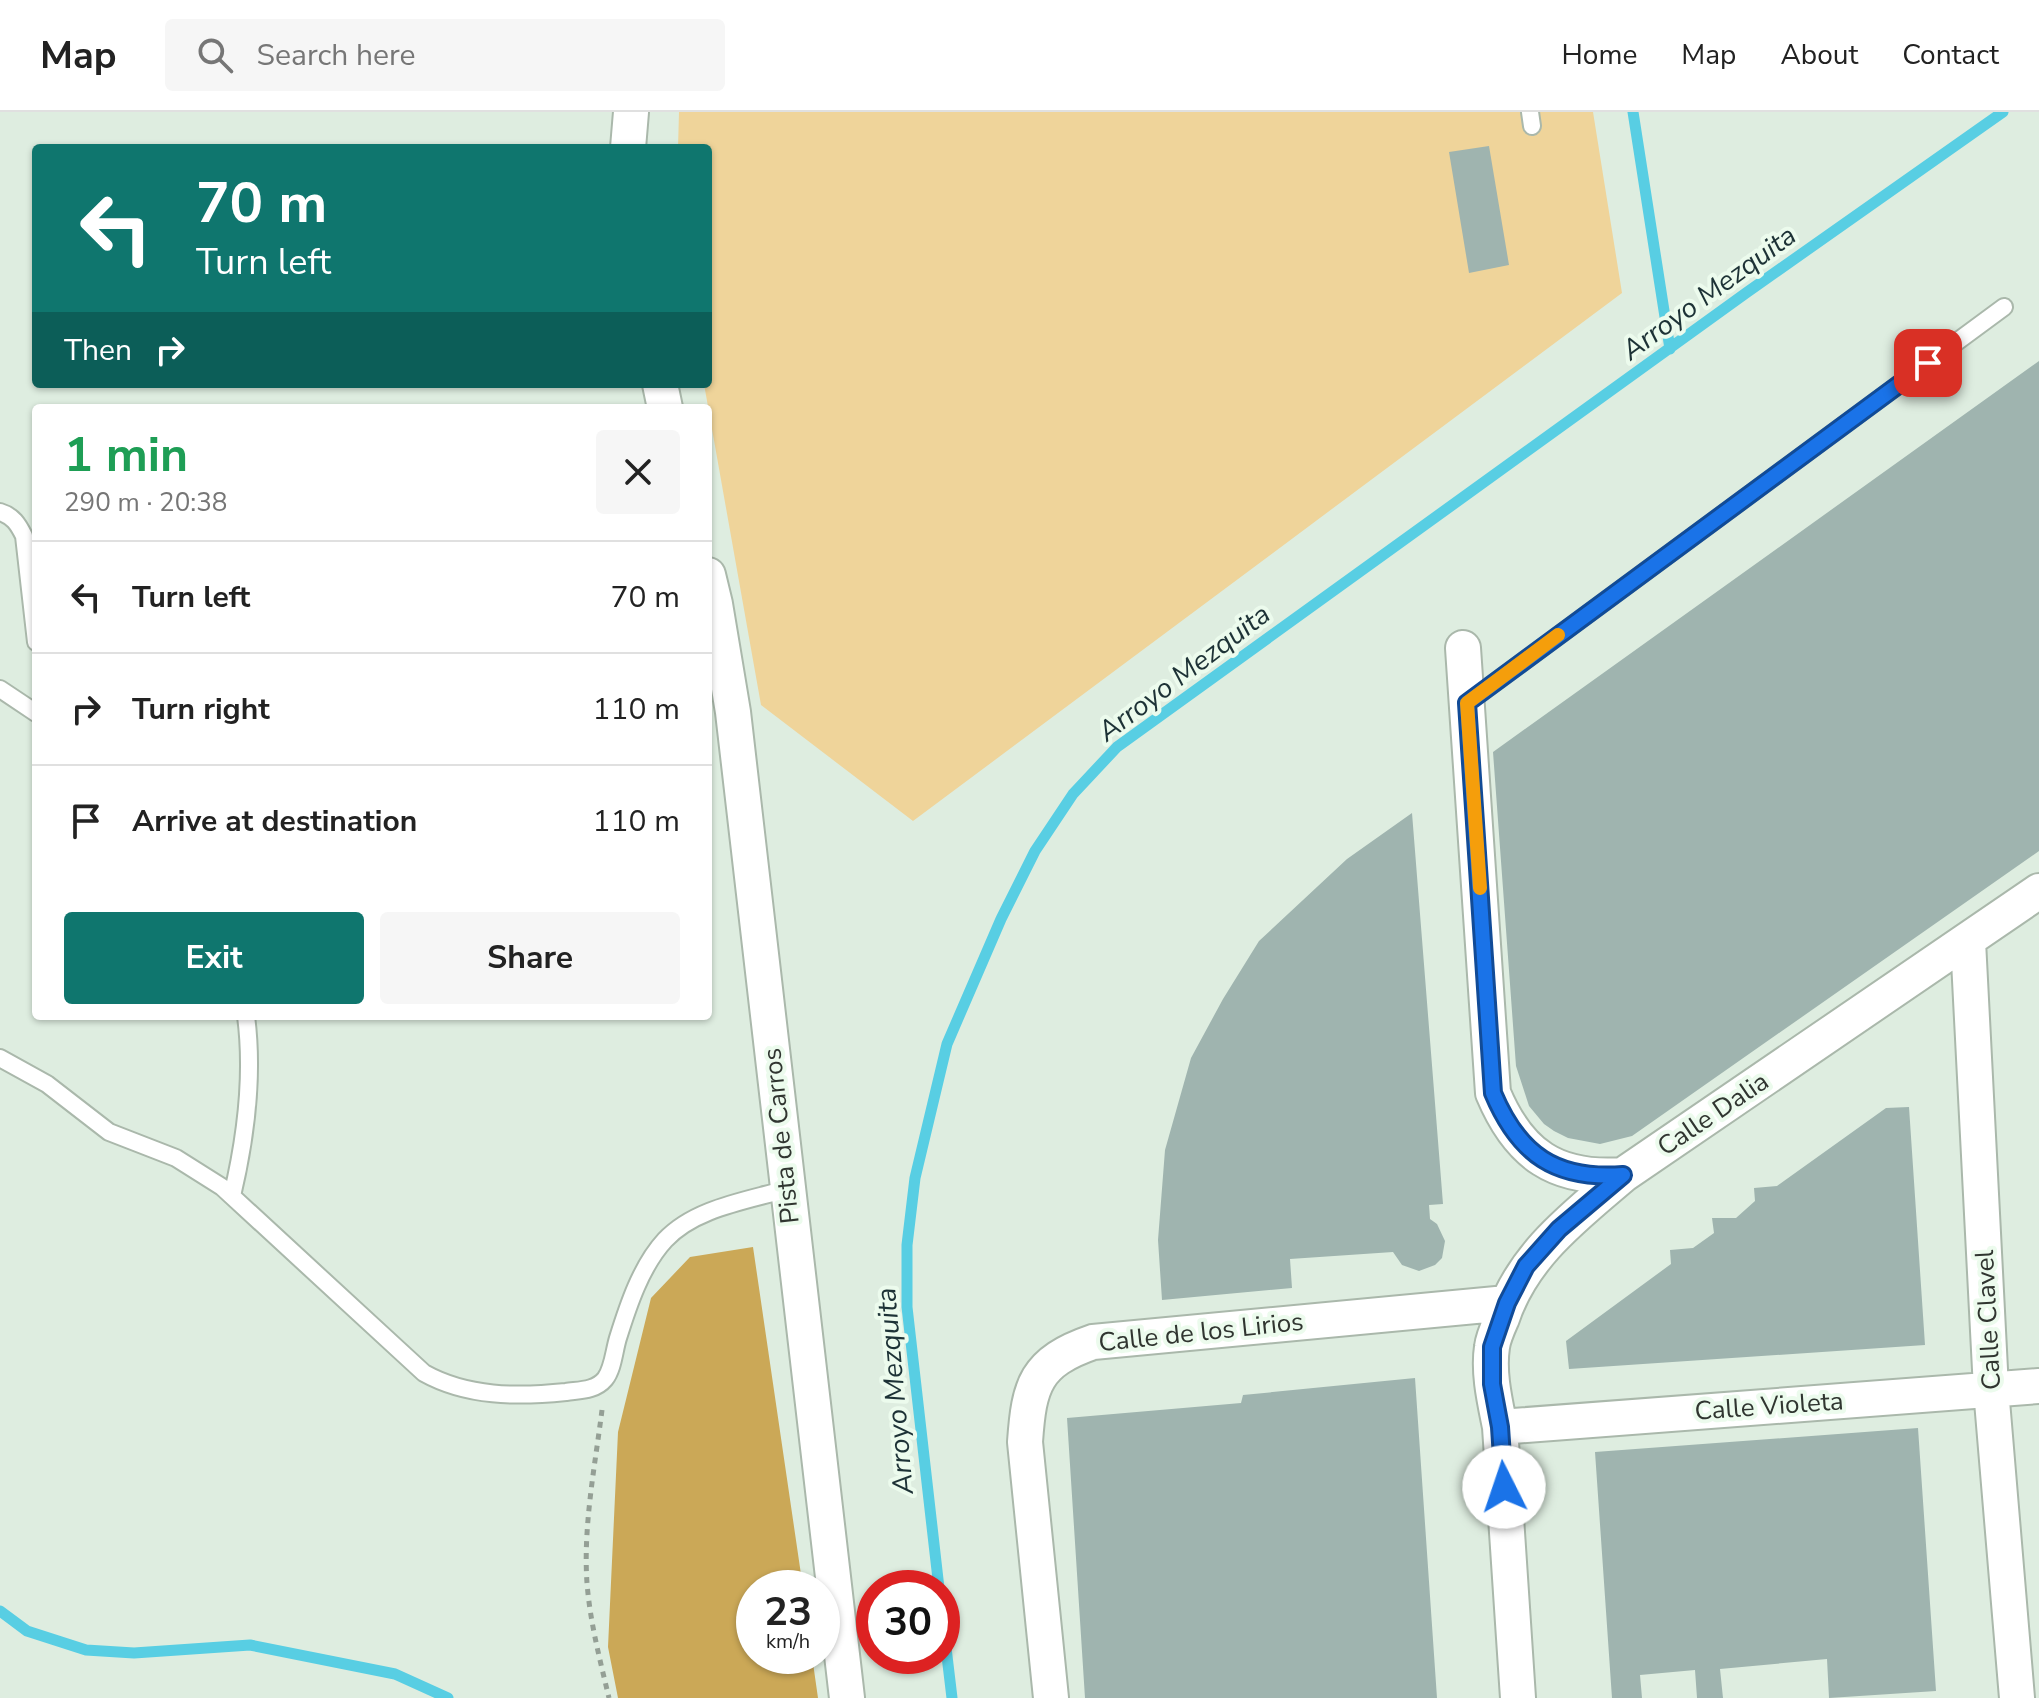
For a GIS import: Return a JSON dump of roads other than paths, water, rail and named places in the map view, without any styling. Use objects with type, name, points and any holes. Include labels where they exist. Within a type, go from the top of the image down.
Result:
[{"type":"street","points":[[628,144],[631,112]]},
{"type":"street","name":"Pista de Carros","points":[[712,592],[735,728],[847,1698]]},
{"type":"street","points":[[1463,648],[1493,1093],[1504,1119],[1520,1142],[1542,1160],[1581,1175],[1623,1175]]},
{"type":"street","name":"Calle Dalia","points":[[1518,1698],[1500,1427],[1492,1384],[1492,1347],[1507,1303],[1526,1266],[1559,1229],[1623,1175],[2039,891]]},
{"type":"street","name":"Calle Clavel","points":[[1968,941],[1991,1389],[2017,1698]]},
{"type":"street","name":"Calle de los Lirios","points":[[1051,1698],[1025,1442],[1033,1384],[1050,1365],[1068,1350],[1093,1342],[1507,1303]]},
{"type":"street","name":"Calle Violeta","points":[[1500,1427],[2039,1386]]},
{"type":"lane","points":[[1467,703],[2004,307]]},
{"type":"lane","points":[[0,512],[18,524],[24,536],[32,607]]},
{"type":"lane","points":[[0,689],[32,710]]},
{"type":"lane","points":[[232,1196],[244,1142],[249,1097],[246,1020]]},
{"type":"lane","points":[[0,1058],[47,1084],[93,1123],[176,1158],[232,1196],[424,1373],[439,1381],[487,1393],[518,1396],[588,1389],[600,1384],[607,1375],[630,1306],[650,1260],[665,1240],[683,1224],[708,1212],[787,1189]]},
{"type":"waterway","points":[[1633,112],[1670,349]]},
{"type":"waterway","name":"Arroyo Mezquita","points":[[937,1570],[907,1307],[907,1245],[915,1178],[947,1044],[1001,919],[1035,851],[1073,794],[1117,747],[1746,293],[2003,112]]},
{"type":"waterway","points":[[0,1611],[27,1631],[86,1650],[134,1653],[250,1645],[395,1674],[448,1698]]},
{"type":"waterway","name":"Arroyo Mezquita","points":[[949,1674],[952,1698]]}]
